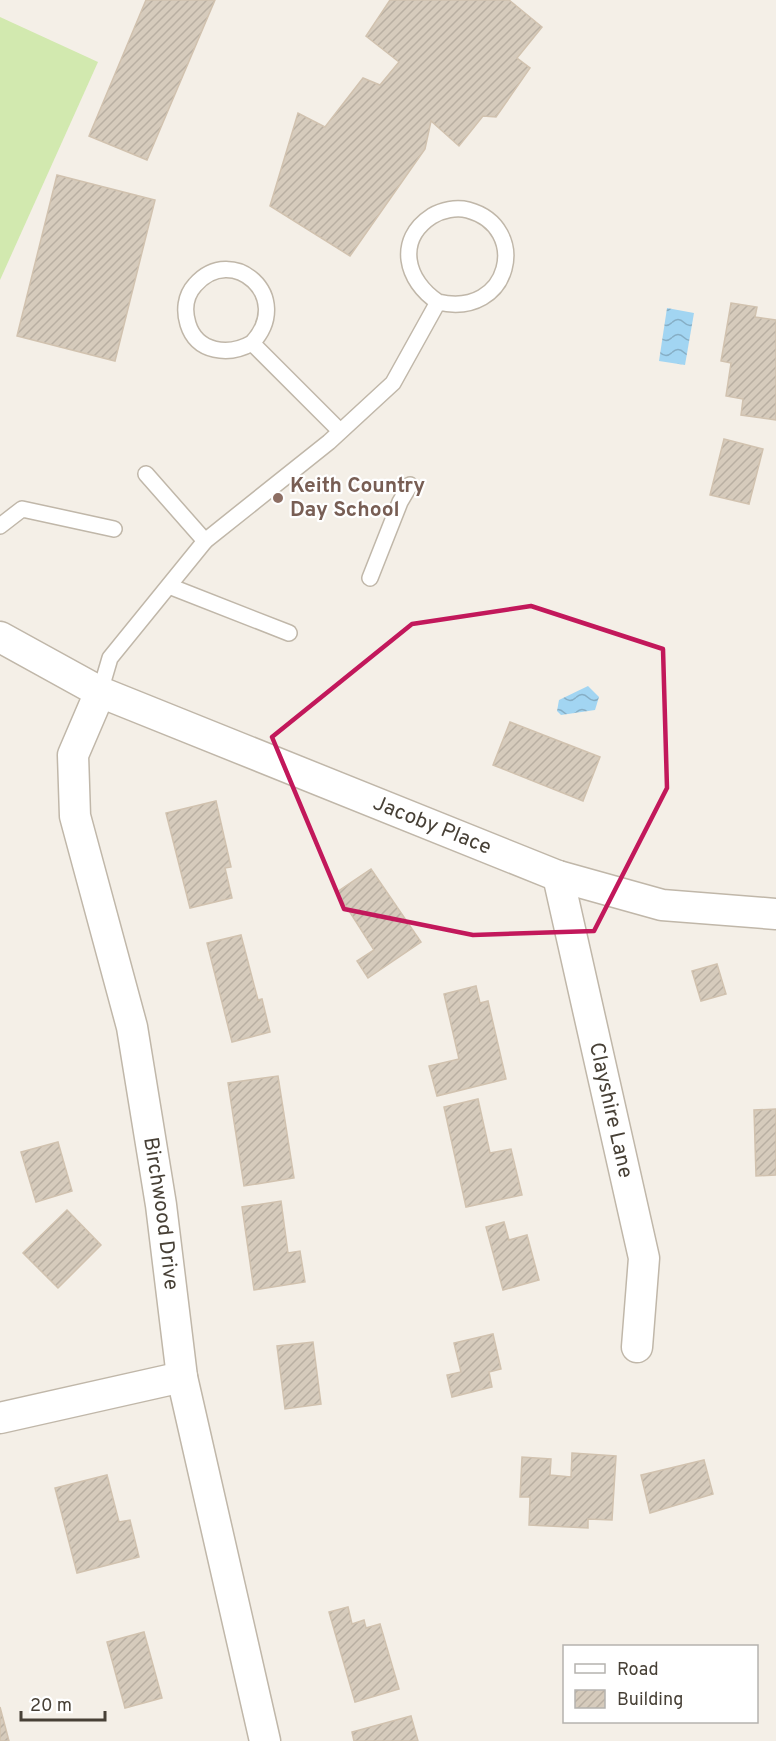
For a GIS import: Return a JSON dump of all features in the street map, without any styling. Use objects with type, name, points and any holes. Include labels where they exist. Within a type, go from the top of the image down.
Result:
[{"type":"street","name":"Jacoby Place","points":[[0,637],[100,692],[558,876],[662,905],[776,914]]},
{"type":"street","name":"Birchwood Drive","points":[[100,692],[73,755],[75,816],[132,1027],[161,1205],[182,1377],[265,1741]]},
{"type":"street","name":"Clayshire Lane","points":[[558,876],[644,1258],[637,1347]]},
{"type":"street","points":[[0,1418],[182,1377]]},
{"type":"lane","points":[[464,209],[478,213],[492,223],[501,237],[506,253],[504,270],[491,291],[471,304],[454,306],[438,302],[425,294],[416,282],[410,267],[409,252],[413,237],[422,224],[434,215],[448,210],[464,209]]},
{"type":"lane","points":[[226,269],[250,277],[259,286],[267,309],[266,322],[252,343],[239,350],[218,351],[199,341],[190,330],[186,316],[186,302],[191,289],[201,278],[226,269]]},
{"type":"lane","points":[[100,692],[110,658],[205,541],[340,432],[393,383],[438,302]]},
{"type":"lane","points":[[252,343],[340,432]]},
{"type":"lane","points":[[146,474],[205,541]]},
{"type":"lane","points":[[370,578],[400,502],[410,485]]},
{"type":"lane","points":[[0,526],[22,509],[114,529]]},
{"type":"lane","points":[[169,586],[289,633]]},
{"type":"highlighted area","points":[[531,606],[663,649],[667,788],[594,931],[473,935],[344,909],[272,737],[412,624]]},
{"type":"green space","points":[[0,17],[98,62],[0,280]]},
{"type":"water","points":[[667,308],[694,313],[685,365],[659,361]]},
{"type":"water","points":[[588,686],[599,697],[595,710],[561,715],[557,711],[559,700]]},
{"type":"building","points":[[146,0],[215,0],[147,160],[89,136]]},
{"type":"building","points":[[390,0],[509,0],[542,27],[517,58],[530,68],[496,117],[483,116],[459,146],[431,121],[425,149],[350,256],[270,206],[298,113],[325,127],[363,78],[380,85],[399,62],[366,36]]},
{"type":"building","points":[[57,175],[155,200],[115,361],[17,336]]},
{"type":"building","points":[[731,303],[757,307],[755,317],[776,320],[776,420],[741,415],[743,399],[726,396],[731,363],[721,361]]},
{"type":"building","points":[[724,439],[763,449],[749,504],[710,495]]},
{"type":"building","points":[[510,722],[600,757],[583,801],[493,765]]},
{"type":"building","points":[[216,801],[231,867],[225,868],[232,898],[190,908],[166,813]]},
{"type":"building","points":[[371,869],[421,942],[368,978],[357,961],[374,950],[337,892]]},
{"type":"building","points":[[241,935],[258,1000],[262,999],[270,1032],[232,1042],[207,943]]},
{"type":"building","points":[[717,964],[726,994],[701,1001],[692,971]]},
{"type":"building","points":[[476,986],[480,1003],[488,1001],[506,1079],[437,1096],[429,1066],[459,1059],[444,994]]},
{"type":"building","points":[[278,1076],[294,1178],[244,1186],[228,1083]]},
{"type":"building","points":[[478,1099],[490,1153],[511,1149],[522,1195],[466,1207],[444,1107]]},
{"type":"building","points":[[776,1109],[776,1175],[756,1176],[754,1110]]},
{"type":"building","points":[[58,1142],[72,1191],[36,1202],[21,1152]]},
{"type":"building","points":[[281,1201],[288,1253],[300,1251],[305,1282],[254,1290],[242,1207]]},
{"type":"building","points":[[67,1210],[101,1245],[58,1288],[23,1253]]},
{"type":"building","points":[[504,1222],[509,1240],[527,1235],[539,1280],[503,1290],[486,1227]]},
{"type":"building","points":[[493,1334],[501,1369],[489,1372],[492,1387],[452,1397],[447,1375],[461,1372],[454,1343]]},
{"type":"building","points":[[313,1342],[321,1404],[285,1409],[277,1346]]},
{"type":"building","points":[[572,1453],[616,1456],[612,1520],[588,1519],[588,1528],[529,1525],[530,1497],[520,1497],[522,1457],[551,1459],[550,1475],[571,1477]]},
{"type":"building","points":[[704,1460],[713,1494],[650,1513],[641,1475]]},
{"type":"building","points":[[107,1475],[119,1522],[130,1520],[139,1557],[77,1573],[55,1488]]},
{"type":"building","points":[[348,1607],[352,1624],[364,1620],[366,1628],[380,1624],[399,1689],[355,1702],[329,1612]]},
{"type":"building","points":[[144,1632],[162,1698],[125,1708],[107,1642]]},
{"type":"building","points":[[0,1707],[9,1741],[0,1741]]},
{"type":"building","points":[[411,1716],[418,1741],[354,1741],[352,1732]]},
{"type":"place","name":"Keith Country Day School","points":[[278,498]]}]
